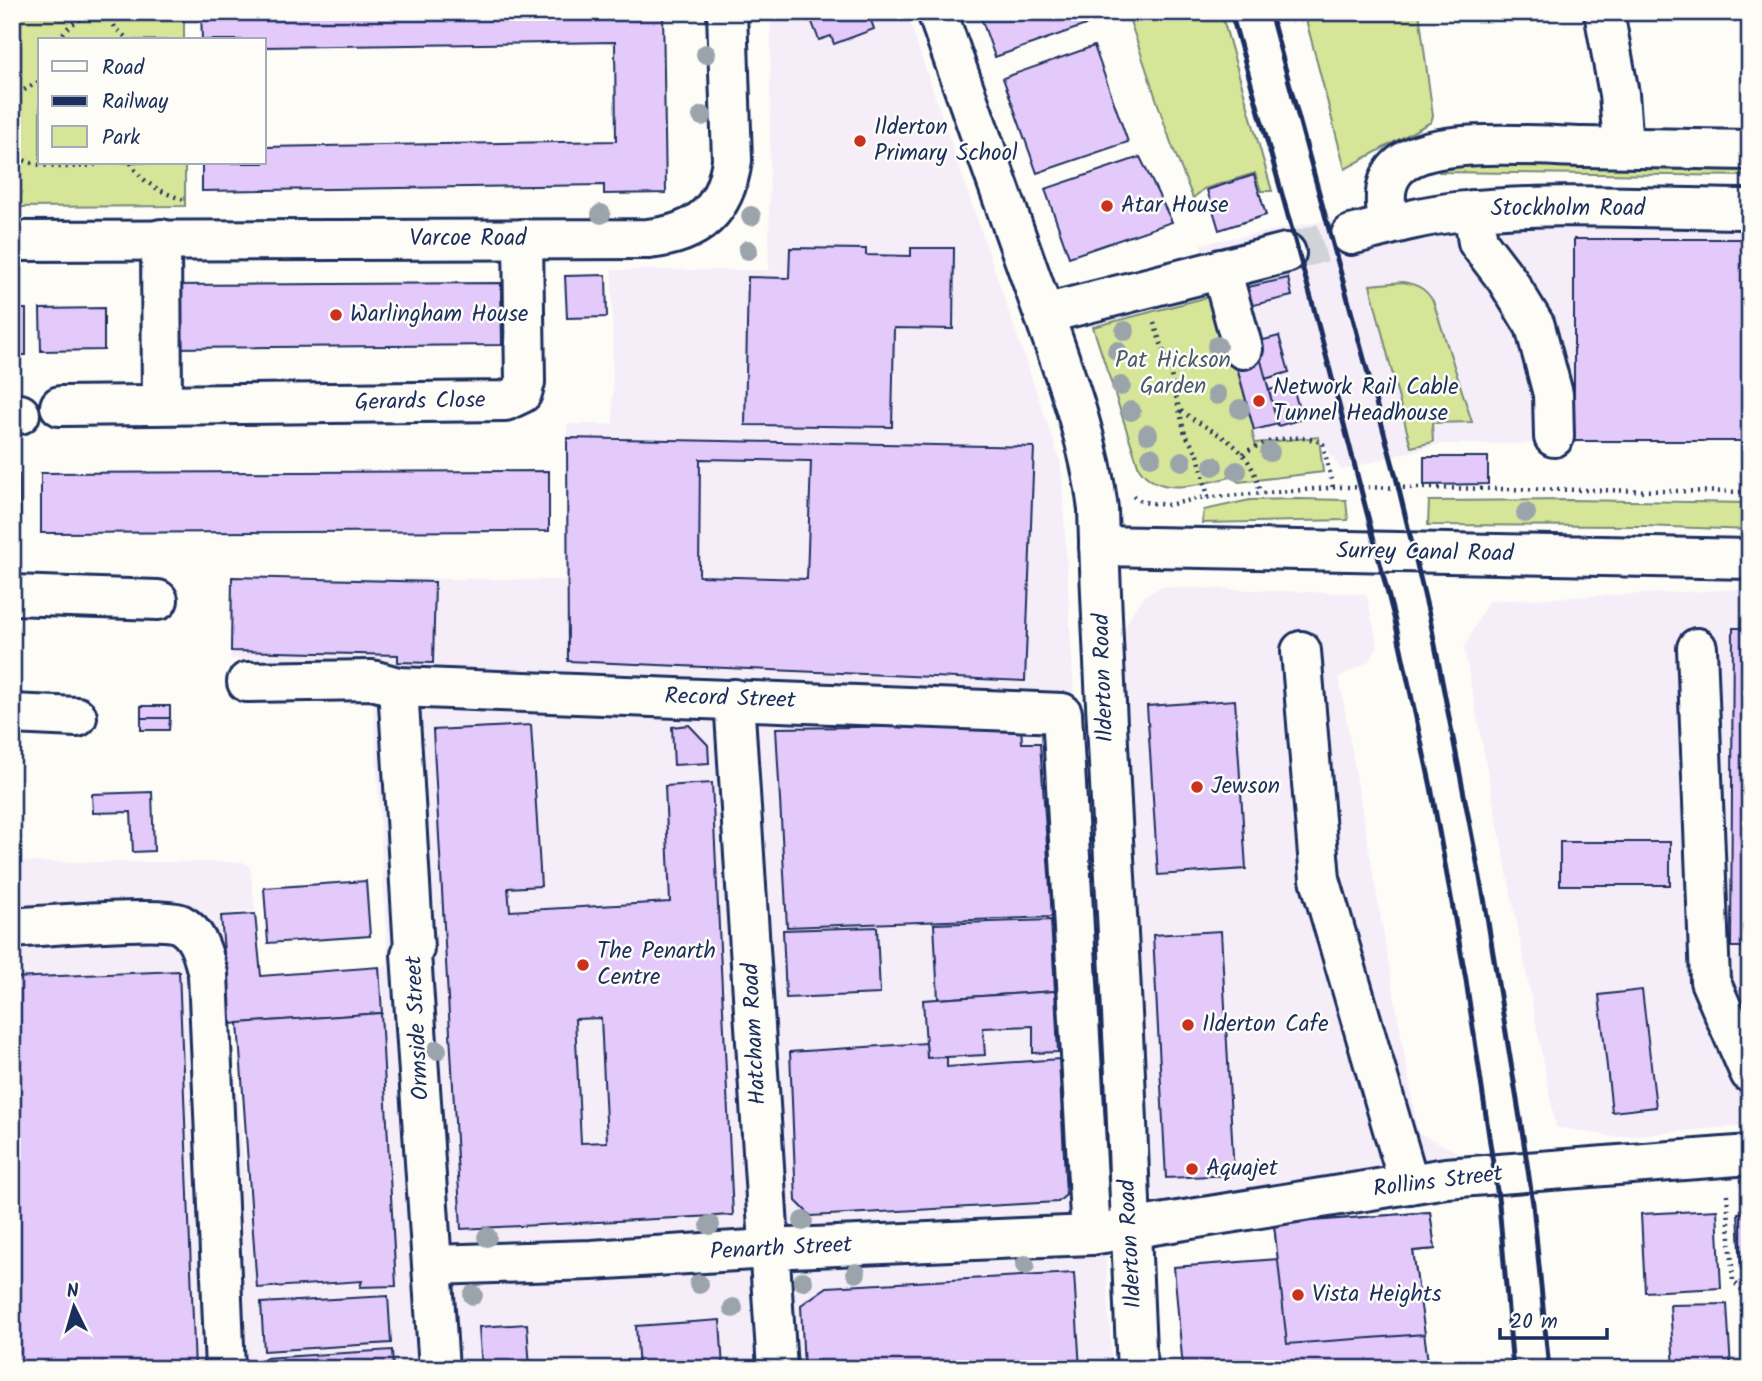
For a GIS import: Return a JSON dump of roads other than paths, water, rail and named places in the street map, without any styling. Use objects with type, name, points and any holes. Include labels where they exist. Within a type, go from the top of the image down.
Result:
[{"type":"street","name":"Varcoe Road","points":[[12,242],[665,237],[684,231],[704,219],[720,202],[729,182],[732,160],[730,33],[727,12]]},
{"type":"street","name":"Ilderton Road","points":[[937,12],[1077,415],[1091,463],[1098,509],[1105,703],[1124,1036],[1129,1230],[1138,1369]]},
{"type":"street","points":[[1604,12],[1619,94],[1623,147]]},
{"type":"street","points":[[1388,225],[1385,193],[1394,171],[1419,154],[1438,150],[1484,146],[1750,150]]},
{"type":"street","name":"Stockholm Road","points":[[1352,235],[1425,216],[1473,210],[1524,207],[1750,209]]},
{"type":"street","points":[[1473,210],[1478,242],[1507,280],[1535,326],[1553,394],[1554,436]]},
{"type":"street","points":[[162,404],[175,239]]},
{"type":"street","name":"Gerards Close","points":[[60,406],[505,401],[514,398],[522,393],[525,382],[523,239]]},
{"type":"street","points":[[1044,314],[1286,253]]},
{"type":"street","points":[[1221,269],[1243,349]]},
{"type":"street","name":"Surrey Canal Road","points":[[1100,546],[1750,559]]},
{"type":"street","points":[[12,595],[158,600]]},
{"type":"street","points":[[1697,648],[1710,981],[1750,1073]]},
{"type":"street","points":[[1301,651],[1320,879],[1409,1184]]},
{"type":"street","name":"Record Street","points":[[247,682],[372,680],[398,687],[1062,713],[1091,1235]]},
{"type":"street","name":"Ormside Street","points":[[398,687],[414,949],[411,954],[439,1369]]},
{"type":"street","name":"Hatcham Road","points":[[734,699],[777,1369]]},
{"type":"street","points":[[12,714],[77,717]]},
{"type":"street","points":[[12,928],[152,921],[178,923],[192,932],[201,946],[208,974],[225,1369]]},
{"type":"street","name":"Rollins Street","points":[[1129,1230],[1446,1178],[1737,1156]]},
{"type":"street","name":"Penarth Street","points":[[433,1265],[592,1260],[1091,1235],[1129,1230]]},
{"type":"tunnel","points":[[1286,253],[1351,235]]},
{"type":"railway","points":[[1231,12],[1313,305],[1395,621],[1431,787],[1466,980],[1499,1204],[1513,1369]]},
{"type":"railway","points":[[1270,12],[1395,473],[1430,619],[1484,898],[1524,1143],[1533,1204],[1549,1369]]},
{"type":"place","name":"Ilderton Primary School","points":[[860,141]]},
{"type":"place","name":"Atar House","points":[[1107,206]]},
{"type":"place","name":"Warlingham House","points":[[336,315]]},
{"type":"place","name":"Network Rail Cable Tunnel Headhouse","points":[[1259,401]]},
{"type":"place","name":"Jewson","points":[[1197,787]]},
{"type":"place","name":"The Penarth Centre","points":[[583,965]]},
{"type":"place","name":"Ilderton Cafe","points":[[1188,1025]]},
{"type":"place","name":"Aquajet","points":[[1192,1169]]},
{"type":"place","name":"Vista Heights","points":[[1298,1295]]},
{"type":"park label","name":"Pat Hickson Garden","points":[[1173,374]]}]
